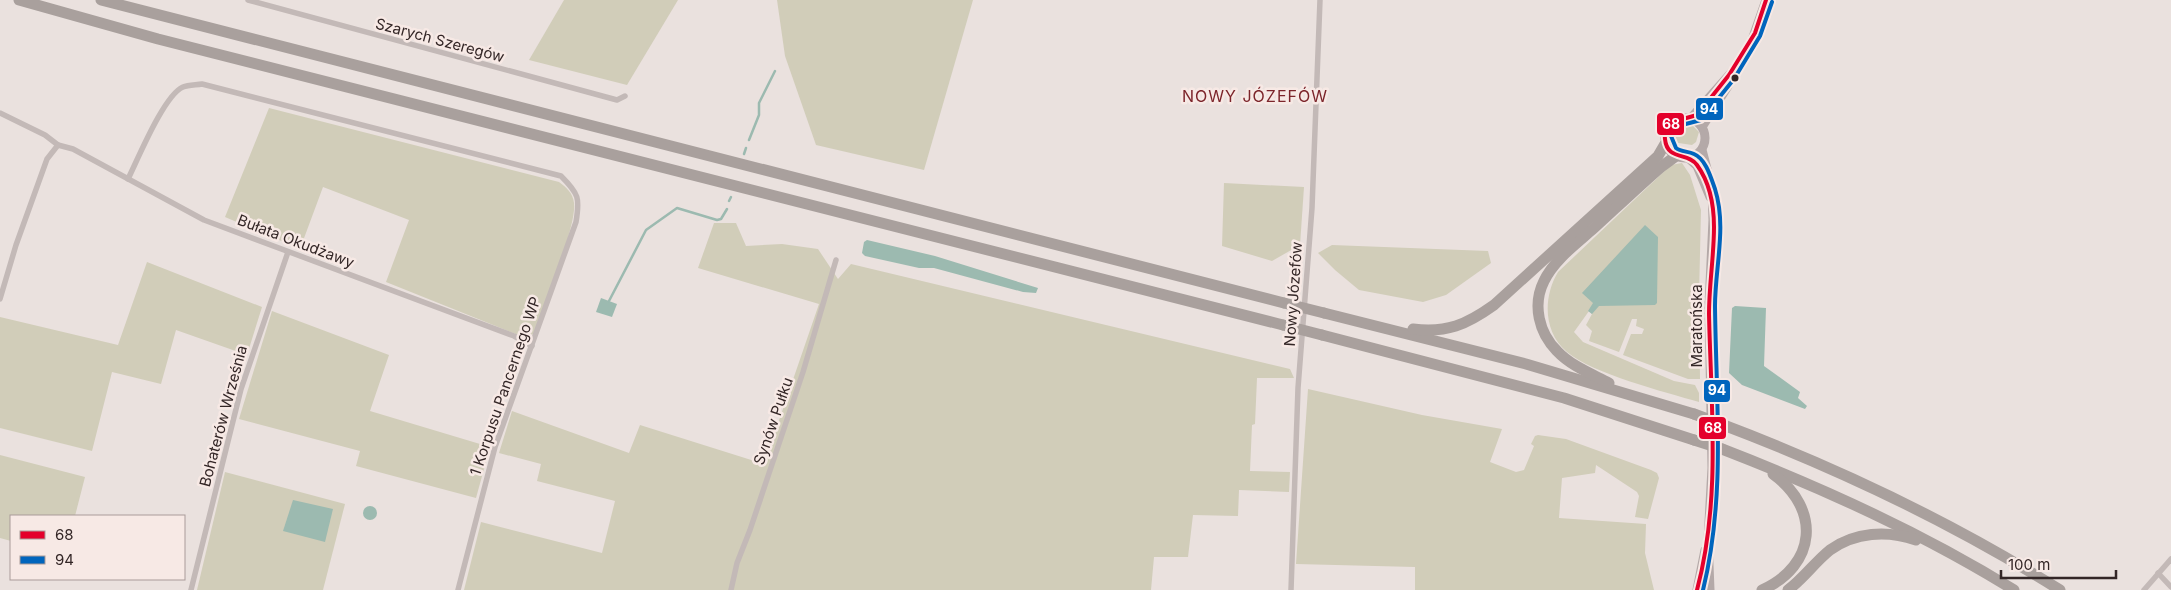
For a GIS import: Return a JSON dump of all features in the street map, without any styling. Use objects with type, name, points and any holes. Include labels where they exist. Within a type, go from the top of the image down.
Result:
[{"type":"highway","points":[[19,0],[158,39],[1555,396],[1722,449],[1757,463],[1849,502],[1945,550],[2014,590]]},
{"type":"highway","points":[[101,0],[1382,327],[1631,394],[1694,414],[1778,445],[1882,491],[1959,531],[2060,590]]},
{"type":"highway","points":[[1382,327],[1443,331],[1475,319],[1523,279],[1658,156],[1665,144]]},
{"type":"highway","points":[[1631,394],[1570,362],[1558,352],[1542,330],[1538,317],[1540,294],[1544,282],[1567,252],[1660,167],[1676,156]]},
{"type":"highway","points":[[1757,463],[1790,489],[1799,500],[1807,526],[1804,550],[1789,574],[1762,590]]},
{"type":"highway","points":[[1788,590],[1831,550],[1853,538],[1886,533],[1908,537],[1945,550]]},
{"type":"main road","points":[[1702,127],[1734,77],[1754,34],[1766,0]]},
{"type":"main road","points":[[1691,118],[1738,65]]},
{"type":"main road","points":[[1679,118],[1691,118],[1702,127],[1706,138],[1702,150],[1688,158],[1676,156],[1665,144],[1665,131],[1668,125],[1679,118]]},
{"type":"main road","name":"Maratońska","points":[[1702,150],[1711,182],[1712,202],[1709,305],[1712,468],[1708,540],[1710,590]]},
{"type":"main road","name":"Maratońska","points":[[1688,158],[1697,166],[1712,202]]},
{"type":"main road","name":"Maratońska","points":[[1697,590],[1708,540]]},
{"type":"street","name":"Szarych Szeregów","points":[[248,0],[617,100],[625,96]]},
{"type":"street","name":"Nowy Józefów","points":[[1291,590],[1298,388],[1312,208],[1320,0]]},
{"type":"street","name":"1 Korpusu Pancernego WP","points":[[128,179],[152,128],[173,94],[183,86],[202,84],[561,176],[573,188],[579,200],[576,222],[495,447],[458,590]]},
{"type":"street","name":"Bułata Okudżawy","points":[[0,113],[45,135],[58,145],[73,149],[204,220],[514,336],[532,346]]},
{"type":"street","points":[[0,299],[16,245],[47,158],[58,145]]},
{"type":"street","name":"Bohaterów Września","points":[[190,590],[241,389],[288,252]]},
{"type":"street","name":"Synów Pułku","points":[[731,590],[737,563],[750,530],[803,372],[836,260]]},
{"type":"street","points":[[2144,590],[2171,559]]},
{"type":"street","points":[[2158,573],[2171,588]]},
{"type":"shaded area","points":[[564,0],[678,0],[627,85],[529,60]]},
{"type":"shaded area","points":[[777,0],[973,0],[924,170],[816,145],[785,56]]},
{"type":"shaded area","points":[[269,108],[559,182],[564,186],[571,193],[574,203],[574,214],[565,247],[534,334],[523,337],[386,282],[409,220],[323,187],[300,249],[225,217]]},
{"type":"shaded area","points":[[1679,123],[1690,123],[1699,132],[1696,142],[1692,145],[1672,142],[1672,131]]},
{"type":"shaded area","points":[[1682,163],[1690,175],[1701,210],[1700,379],[1688,379],[1623,355],[1631,334],[1642,334],[1644,329],[1636,326],[1637,319],[1632,319],[1619,352],[1589,341],[1592,331],[1586,325],[1592,314],[1589,311],[1574,332],[1583,342],[1674,381],[1695,385],[1699,393],[1699,402],[1630,382],[1579,360],[1559,344],[1553,335],[1548,314],[1550,292],[1558,272],[1671,165]]},
{"type":"shaded area","points":[[1224,183],[1304,187],[1300,245],[1272,261],[1222,246]]},
{"type":"shaded area","points":[[714,223],[736,223],[746,246],[782,244],[818,249],[838,279],[851,264],[1290,369],[1294,378],[1257,378],[1250,471],[1290,472],[1289,492],[1239,490],[1238,516],[1193,515],[1188,557],[1154,557],[1151,590],[464,590],[481,522],[602,553],[615,501],[537,481],[541,464],[499,453],[512,411],[629,453],[640,425],[764,464],[819,304],[698,268]]},
{"type":"shaded area","points":[[1645,225],[1658,237],[1657,303],[1655,305],[1599,306],[1592,314],[1588,311],[1593,303],[1582,293]]},
{"type":"shaded area","points":[[867,240],[935,256],[1038,288],[1036,293],[1023,292],[934,268],[919,268],[865,256],[862,253],[864,242]]},
{"type":"shaded area","points":[[1332,245],[1488,251],[1491,263],[1446,295],[1423,302],[1359,290],[1318,253]]},
{"type":"shaded area","points":[[147,262],[262,307],[247,355],[176,330],[161,384],[112,372],[92,451],[0,428],[0,317],[118,345]]},
{"type":"shaded area","points":[[601,298],[617,304],[612,317],[596,312]]},
{"type":"shaded area","points":[[1735,306],[1766,308],[1764,366],[1800,392],[1798,398],[1807,406],[1805,409],[1742,385],[1729,373],[1732,308]]},
{"type":"shaded area","points":[[272,311],[389,355],[370,411],[490,447],[476,498],[356,466],[360,451],[239,419]]},
{"type":"shaded area","points":[[1308,389],[1422,415],[1502,429],[1490,462],[1516,472],[1524,470],[1534,446],[1531,444],[1535,436],[1538,435],[1566,439],[1657,473],[1659,478],[1648,519],[1635,517],[1639,496],[1637,492],[1596,465],[1595,473],[1562,478],[1559,518],[1646,524],[1645,553],[1654,590],[1415,590],[1415,567],[1296,564]]},
{"type":"shaded area","points":[[0,455],[85,477],[75,515],[10,515],[10,541],[0,538]]},
{"type":"shaded area","points":[[225,472],[345,504],[323,590],[197,590]]},
{"type":"shaded area","points":[[293,500],[333,509],[325,542],[283,531]]},
{"type":"shaded area","points":[[367,506],[373,506],[377,513],[373,520],[367,520],[363,516],[363,510]]},
{"type":"waterway","points":[[749,140],[759,115],[759,103],[775,71]]},
{"type":"waterway","points":[[744,154],[746,148]]},
{"type":"waterway","points":[[729,201],[731,197]]},
{"type":"waterway","points":[[609,301],[646,230],[677,208],[717,220],[721,219],[727,209]]},
{"type":"transit line","name":"68","points":[[1697,590],[1709,522],[1712,487],[1713,453],[1709,314],[1714,219],[1712,203],[1705,179],[1697,165],[1693,161],[1670,151],[1665,134],[1672,122],[1697,115],[1729,75],[1755,33],[1766,0]]},
{"type":"transit line","name":"94","points":[[1703,590],[1715,519],[1717,484],[1718,413],[1715,291],[1720,247],[1720,218],[1715,189],[1705,164],[1698,156],[1676,148],[1671,136],[1678,126],[1701,120],[1734,79],[1760,36],[1772,2]]},
{"type":"district","name":"NOWY JÓZEFÓW","points":[[1255,96]]}]
